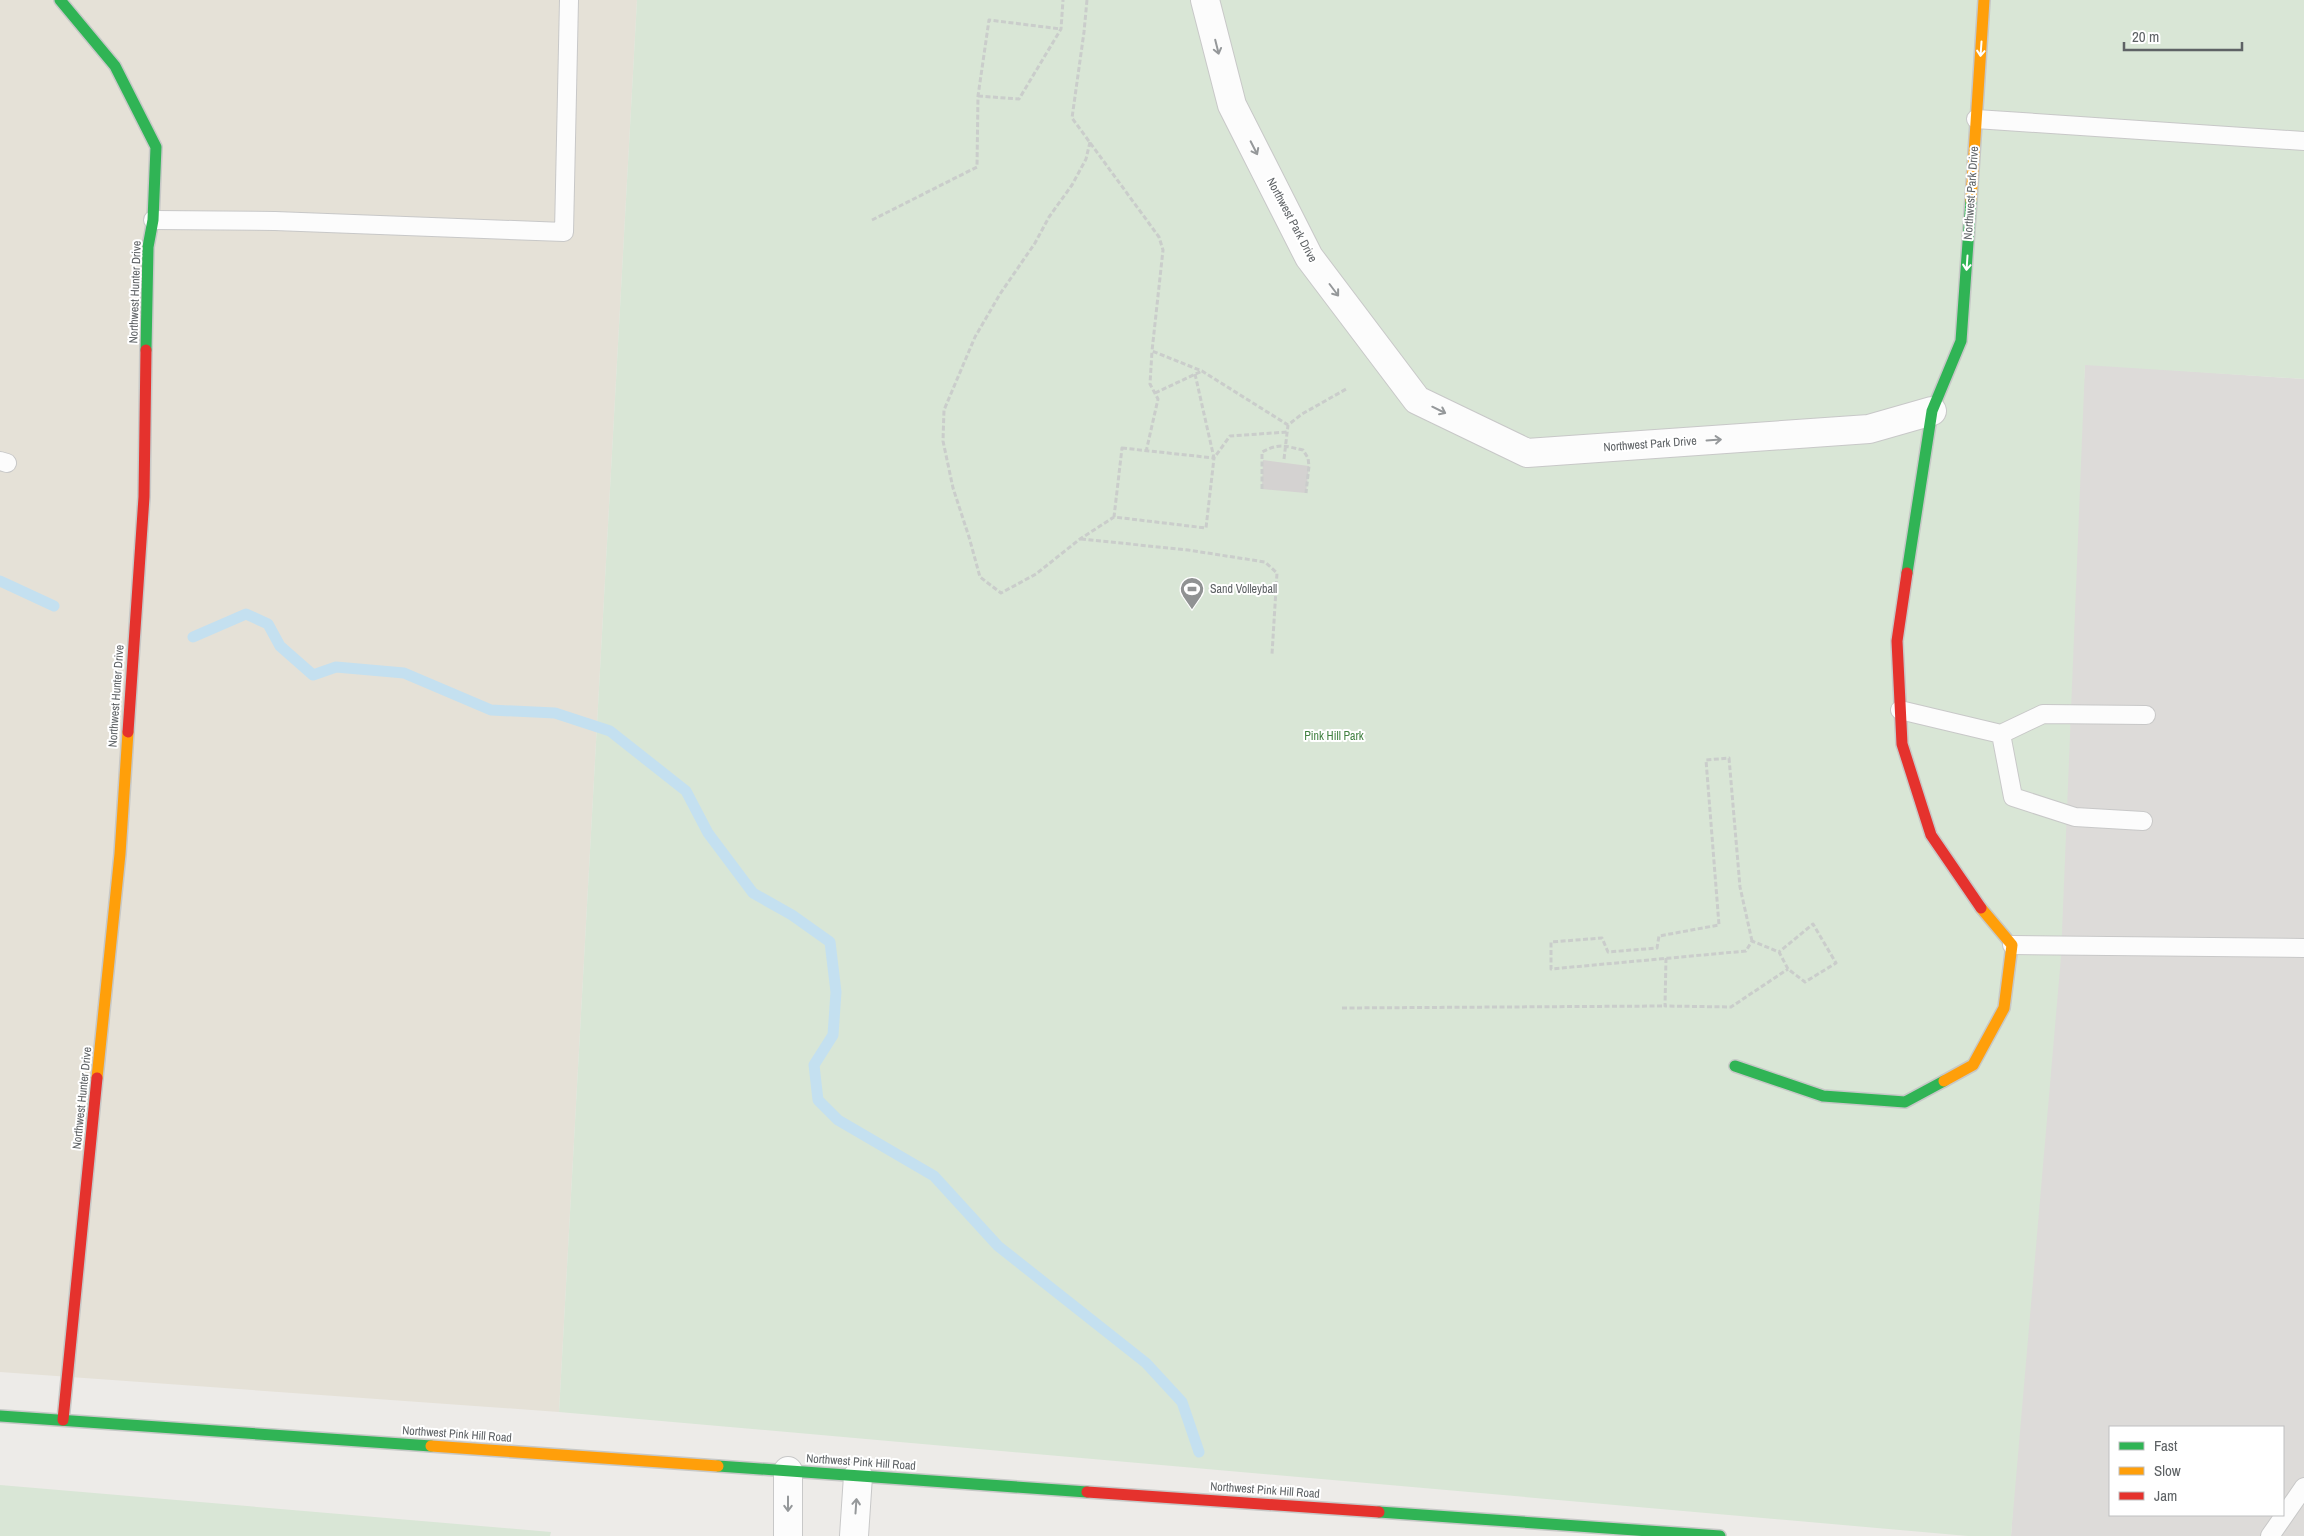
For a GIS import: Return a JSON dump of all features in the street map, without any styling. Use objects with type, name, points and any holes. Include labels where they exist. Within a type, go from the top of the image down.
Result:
[{"type":"street","name":"Northwest Hunter Drive","points":[[60,0],[115,66],[156,147],[153,220],[148,247],[144,497],[120,854],[63,1420]]},
{"type":"street","name":"Northwest Park Drive","points":[[1205,0],[1232,105],[1309,257],[1417,400],[1527,453],[1869,429],[1932,411],[1961,341],[1984,0]]},
{"type":"street","points":[[1735,1066],[1823,1096],[1905,1102],[1973,1065],[2004,1008],[2012,945],[1992,923],[1931,835],[1902,744],[1897,641],[1932,411]]},
{"type":"street","name":"Northwest Pink Hill Road","points":[[0,1416],[1720,1536]]},
{"type":"street","points":[[788,1471],[788,1536]]},
{"type":"street","points":[[854,1536],[858,1476]]},
{"type":"lane","points":[[153,220],[275,221],[564,232],[569,0]]},
{"type":"lane","points":[[1976,118],[2304,141]]},
{"type":"lane","points":[[1900,710],[2001,734],[2044,714],[2146,715]]},
{"type":"lane","points":[[2001,734],[2014,797],[2075,817],[2143,821]]},
{"type":"lane","points":[[2012,945],[2304,948]]},
{"type":"lane","points":[[2284,1516],[2304,1487]]},
{"type":"lane","points":[[2270,1536],[2284,1516]]},
{"type":"path","points":[[978,96],[1019,99],[1061,29],[1062,0]]},
{"type":"path","points":[[1086,0],[1084,32],[1072,118],[1159,237],[1163,250],[1150,384],[1158,399],[1146,452]]},
{"type":"path","points":[[872,220],[978,167],[978,96],[989,20],[1061,29]]},
{"type":"path","points":[[1090,142],[1086,159],[1072,184],[1000,294],[975,337],[944,410],[943,441],[953,488],[970,537],[980,577],[1001,593],[1036,574],[1080,538],[1114,517],[1206,528],[1214,458],[1195,374]]},
{"type":"path","points":[[1152,351],[1202,371],[1288,425]]},
{"type":"path","points":[[1155,393],[1202,371]]},
{"type":"path","points":[[1284,459],[1288,425],[1302,414],[1348,388]]},
{"type":"path","points":[[1214,458],[1230,436],[1287,432]]},
{"type":"path","points":[[1262,489],[1262,452],[1276,445],[1303,450],[1308,458],[1306,493]]},
{"type":"path","points":[[1114,517],[1122,448],[1214,458]]},
{"type":"path","points":[[1080,538],[1188,550],[1265,562],[1277,573],[1272,654]]},
{"type":"path","points":[[1728,758],[1740,887],[1752,941],[1746,951],[1552,969],[1551,942],[1602,938],[1608,952],[1657,948],[1659,936],[1719,925],[1706,760],[1728,758]]},
{"type":"path","points":[[1752,941],[1779,952],[1788,970],[1805,982],[1836,963],[1813,924],[1779,952]]},
{"type":"path","points":[[1665,1006],[1666,958]]},
{"type":"path","points":[[1342,1008],[1731,1007],[1788,970]]},
{"type":"shaded area","points":[[0,0],[637,0],[559,1412],[0,1372]]},
{"type":"shaded area","points":[[2085,364],[2304,379],[2304,1536],[2011,1536]]},
{"type":"green space","name":"Pink Hill Park","points":[[637,0],[2304,0],[2304,379],[2085,365],[2061,957],[2011,1536],[1968,1536],[559,1412]]},
{"type":"green space","points":[[0,1485],[551,1532],[550,1536],[0,1536]]},
{"type":"building","points":[[1263,460],[1309,466],[1306,493],[1262,489]]},
{"type":"waterway","points":[[0,581],[54,606]]},
{"type":"waterway","points":[[193,637],[246,614],[268,624],[280,646],[313,675],[336,667],[404,673],[491,710],[555,713],[610,731],[686,791],[708,833],[753,893],[792,915],[830,942],[836,992],[833,1035],[814,1065],[818,1100],[838,1120],[934,1176],[998,1246],[1146,1363],[1182,1402],[1199,1452]]},
{"type":"traffic: fast","points":[[60,0],[115,66],[156,147],[153,220],[148,247],[146,350]]},
{"type":"traffic: fast","points":[[1907,573],[1932,411],[1961,341],[1971,200]]},
{"type":"traffic: fast","points":[[1735,1066],[1823,1096],[1905,1102],[1944,1081]]},
{"type":"traffic: fast","points":[[0,1416],[431,1446]]},
{"type":"traffic: fast","points":[[718,1466],[1087,1492]]},
{"type":"traffic: fast","points":[[1379,1512],[1720,1536]]},
{"type":"traffic: slow","points":[[1971,200],[1984,0]]},
{"type":"traffic: slow","points":[[97,1078],[120,854],[128,732]]},
{"type":"traffic: slow","points":[[1944,1081],[1973,1065],[2004,1008],[2012,945],[1981,908]]},
{"type":"traffic: slow","points":[[431,1446],[718,1466]]},
{"type":"traffic: jam","points":[[128,732],[144,497],[146,350]]},
{"type":"traffic: jam","points":[[1907,573],[1897,641],[1902,744],[1931,835],[1981,908]]},
{"type":"traffic: jam","points":[[63,1420],[97,1078]]},
{"type":"traffic: jam","points":[[1087,1492],[1379,1512]]},
{"type":"place","name":"Sand Volleyball","points":[[1192,610]]}]
